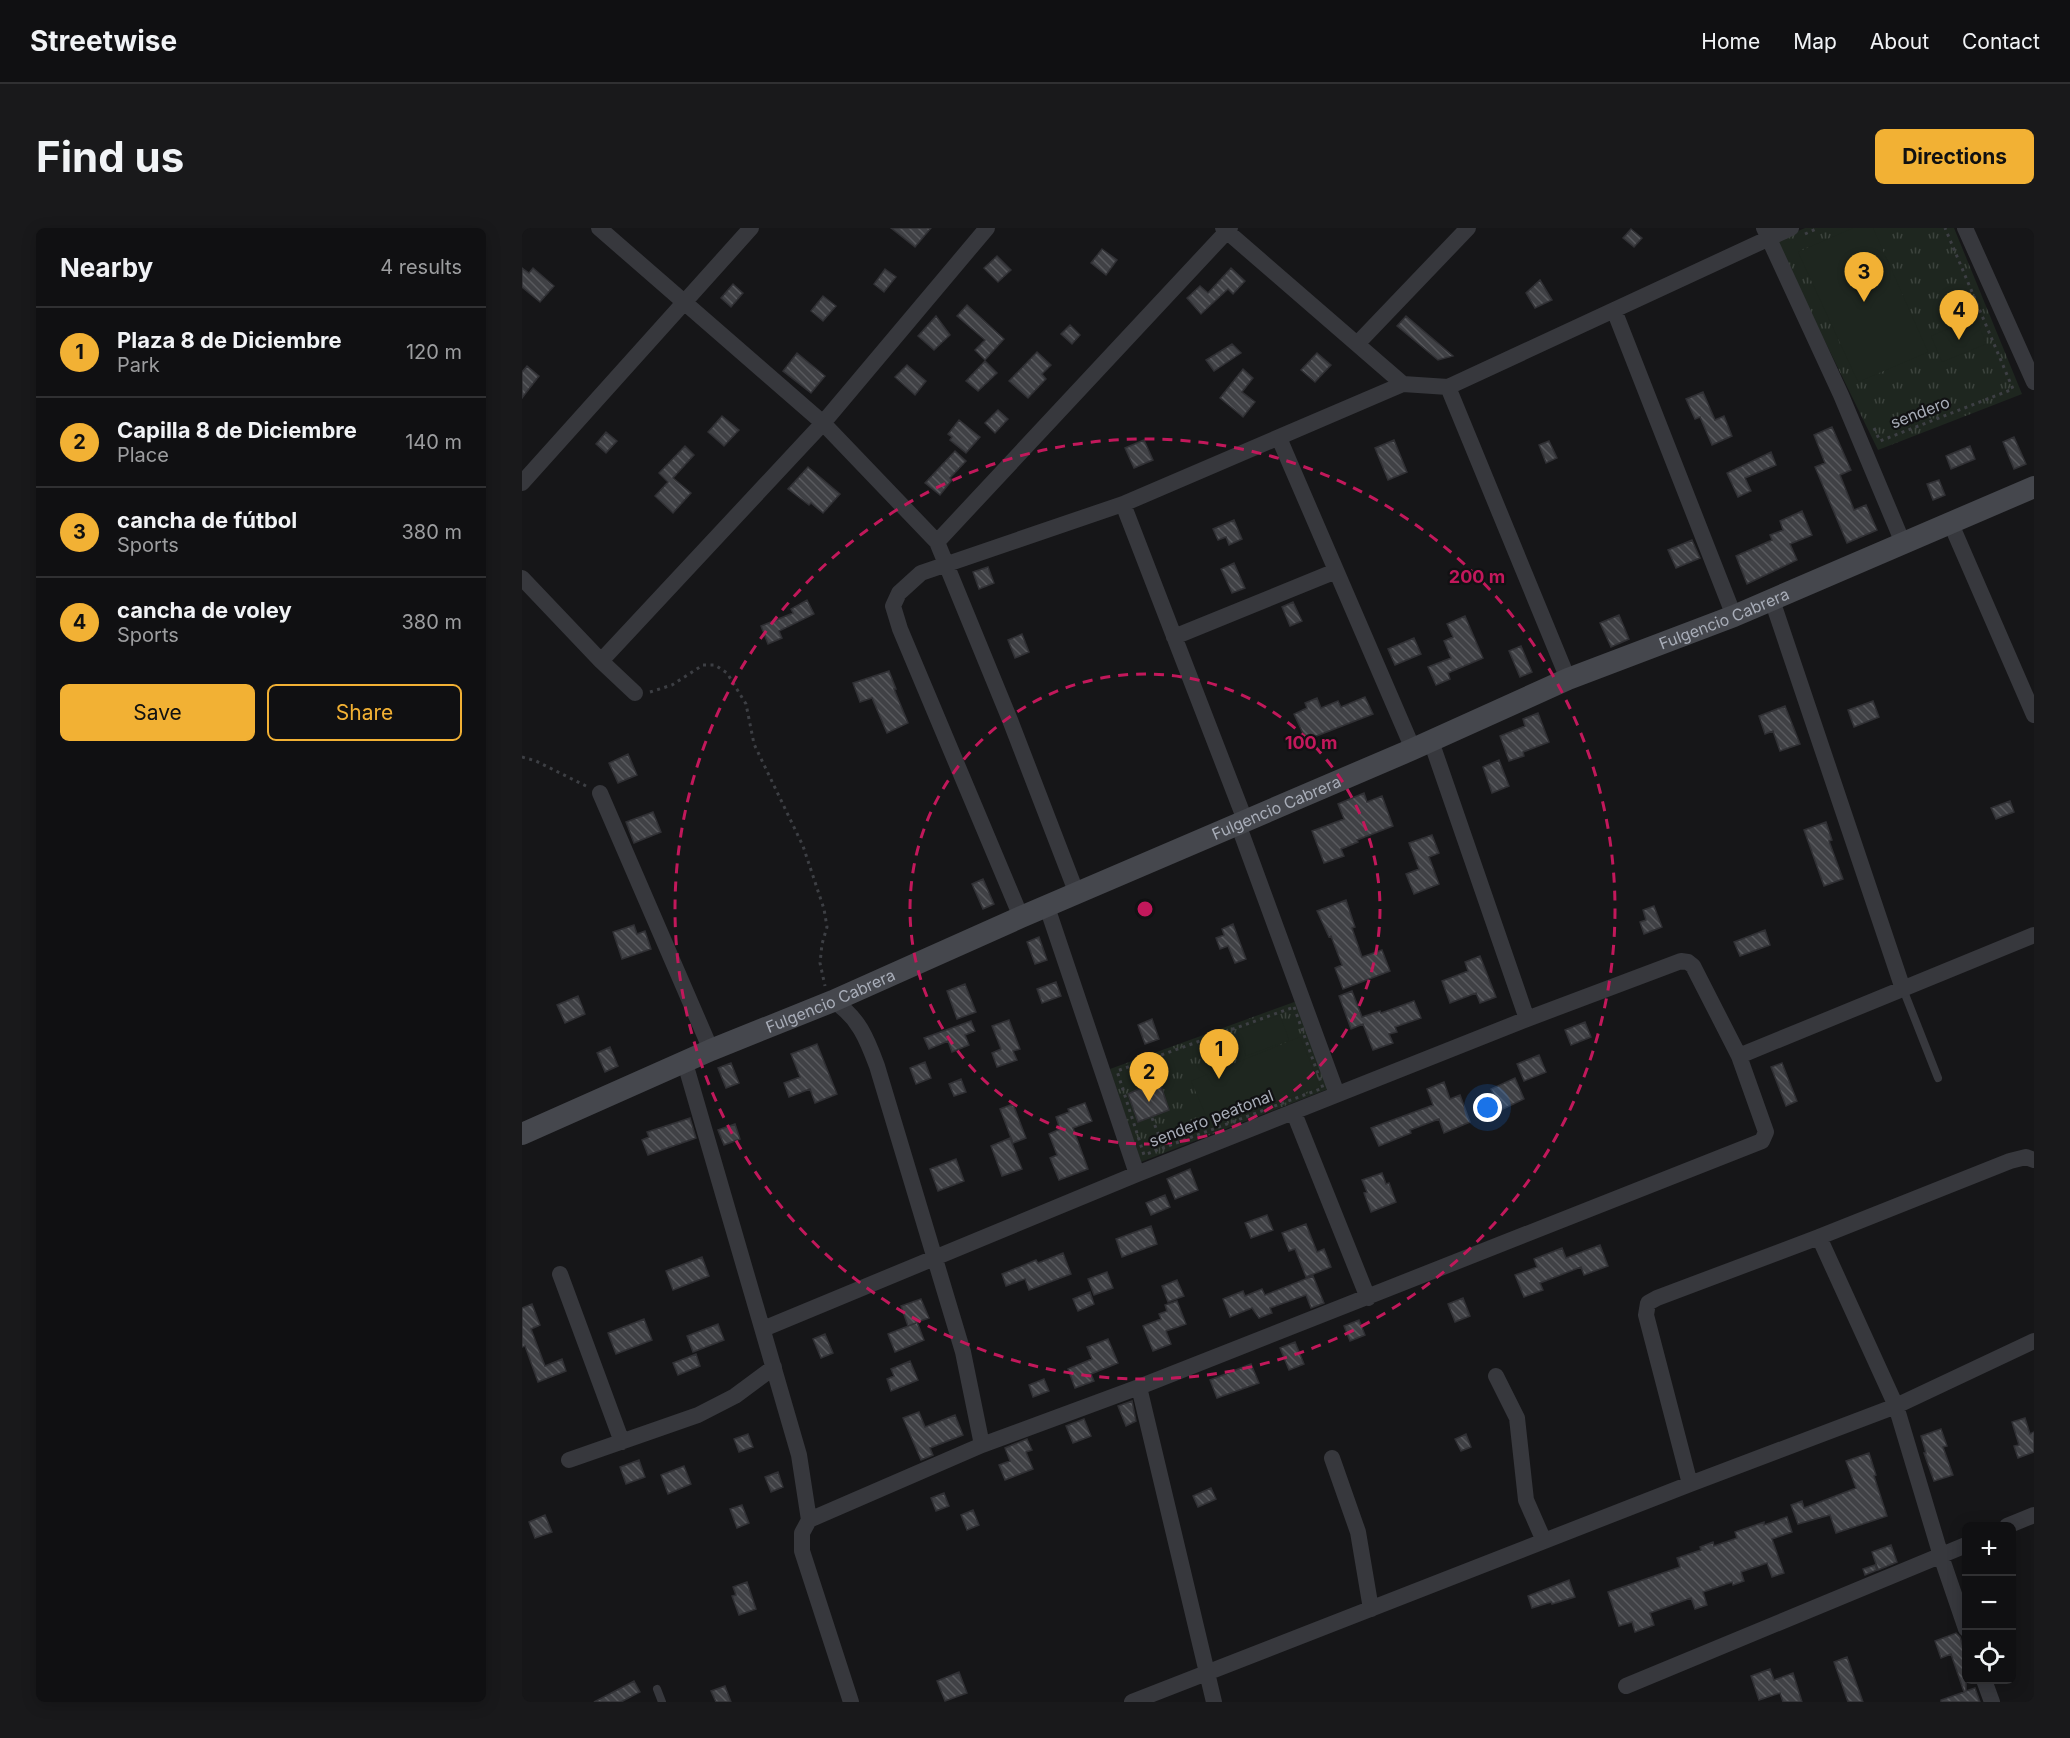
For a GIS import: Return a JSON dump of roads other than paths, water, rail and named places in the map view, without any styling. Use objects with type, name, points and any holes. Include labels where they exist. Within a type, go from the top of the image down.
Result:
[{"type":"main road","name":"Fulgencio Cabrera","points":[[522,1134],[711,1050],[833,1001],[1422,745],[1568,679],[1734,616],[2034,487]]},
{"type":"street","points":[[599,228],[823,423],[937,542],[1010,720],[1077,894]]},
{"type":"street","points":[[522,483],[751,228]]},
{"type":"street","points":[[601,661],[823,423],[987,228]]},
{"type":"street","points":[[1357,344],[1468,228]]},
{"type":"street","points":[[1965,228],[2034,382]]},
{"type":"street","points":[[937,542],[1227,229],[1403,384]]},
{"type":"street","points":[[1022,917],[895,615],[893,606],[899,593],[921,573],[1123,504],[1403,384],[1448,387],[1614,310],[1767,233],[1796,232]]},
{"type":"street","points":[[1767,233],[1841,395],[1903,543]]},
{"type":"street","points":[[1614,310],[1734,616]]},
{"type":"street","points":[[1448,387],[1568,679]]},
{"type":"street","points":[[1278,438],[1336,572],[1422,745],[1527,1019]]},
{"type":"street","points":[[1123,504],[1242,822],[1336,1094]]},
{"type":"street","points":[[1951,524],[2034,715]]},
{"type":"street","points":[[1174,637],[1336,572]]},
{"type":"street","points":[[522,579],[635,693]]},
{"type":"street","points":[[1772,600],[1903,989]]},
{"type":"street","points":[[600,793],[711,1050]]},
{"type":"street","points":[[1047,907],[1137,1173]]},
{"type":"street","points":[[1739,1056],[2034,935]]},
{"type":"street","points":[[763,1329],[1137,1173],[1294,1113],[1336,1094],[1527,1019],[1684,961],[1693,966],[1739,1056],[1766,1132],[1762,1141],[1368,1298],[982,1445],[809,1520]]},
{"type":"street","points":[[833,1001],[852,1016],[866,1036],[894,1119],[963,1352],[982,1445]]},
{"type":"street","points":[[685,1063],[799,1455],[809,1520],[802,1533],[802,1551],[852,1702]]},
{"type":"street","points":[[1294,1113],[1368,1298]]},
{"type":"street","points":[[1690,1484],[1646,1315],[1648,1304],[1657,1298],[2010,1161],[2026,1157],[2034,1160]]},
{"type":"street","points":[[1819,1237],[1896,1406],[1962,1617]]},
{"type":"street","points":[[560,1274],[622,1442]]},
{"type":"street","points":[[1132,1702],[1896,1406],[2034,1341]]},
{"type":"street","points":[[569,1460],[699,1415],[735,1396],[774,1367]]},
{"type":"street","points":[[1496,1376],[1517,1418],[1526,1500],[1544,1541]]},
{"type":"street","points":[[1139,1387],[1214,1702]]},
{"type":"street","points":[[1332,1458],[1358,1532],[1371,1609]]},
{"type":"street","points":[[2016,1523],[2034,1515]]},
{"type":"street","points":[[1626,1686],[1962,1547]]},
{"type":"street","points":[[1985,1684],[1992,1702]]},
{"type":"lane","points":[[1903,989],[1938,1077]]},
{"type":"lane","points":[[657,1689],[662,1702]]},
{"type":"place","name":"cancha de fútbol","points":[[1864,302]]},
{"type":"place","name":"cancha de voley","points":[[1959,340]]},
{"type":"place","name":"Plaza 8 de Diciembre","points":[[1219,1079]]},
{"type":"place","name":"Capilla 8 de Diciembre","points":[[1149,1102]]}]
